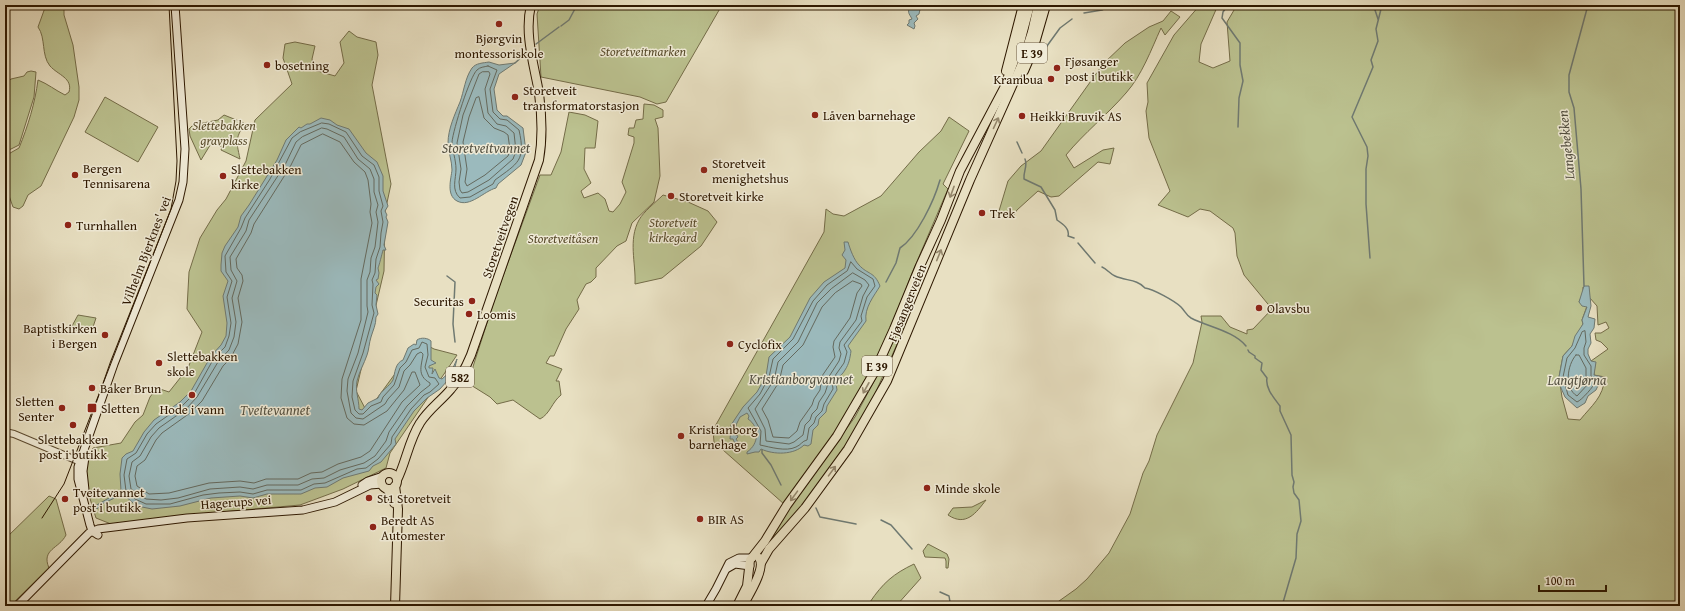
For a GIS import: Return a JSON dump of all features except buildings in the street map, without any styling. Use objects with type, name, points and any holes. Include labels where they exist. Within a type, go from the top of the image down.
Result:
[{"type":"main road","name":"Vilhelm Bjerknes' vei","points":[[96,532],[77,471],[114,364],[179,200],[183,182],[185,144],[175,5]]},
{"type":"main road","name":"Storetveitvegen","points":[[389,481],[406,456],[419,424],[426,414],[458,380],[471,355],[538,164],[542,143],[542,124],[528,34],[530,5]]},
{"type":"main road","name":"E 39","points":[[998,99],[1023,5]]},
{"type":"main road","name":"E 39","points":[[998,99],[1018,50],[1030,5]]},
{"type":"main road","name":"E 39","points":[[1008,97],[1026,53],[1038,5]]},
{"type":"main road","name":"E 39","points":[[1008,97],[1017,87],[1029,62],[1041,26],[1046,5]]},
{"type":"main road","name":"Fjøsangerveien","points":[[742,606],[755,584],[760,565],[769,549],[805,508],[848,449],[874,406],[901,350],[978,162],[1008,97]]},
{"type":"main road","name":"Fjøsangerveien","points":[[752,557],[770,534],[784,509],[837,436],[872,376],[888,343],[967,156],[998,99]]},
{"type":"main road","points":[[389,481],[394,503],[397,569],[395,606]]},
{"type":"main road","name":"Hagerups vei","points":[[17,606],[96,532],[187,518],[303,510],[335,502],[374,484],[389,481]]},
{"type":"main road","name":"E 39","points":[[737,606],[745,590],[750,567],[749,562],[752,557]]},
{"type":"main road","points":[[706,606],[727,565],[740,558],[759,558],[760,565],[754,570],[750,567],[735,564],[724,572]]},
{"type":"street","points":[[5,432],[14,434],[81,462]]},
{"type":"green space","points":[[46,5],[64,5],[64,15],[73,45],[79,87],[79,100],[74,117],[41,186],[28,195],[23,206],[19,209],[13,207],[5,188],[5,156],[19,148],[31,114],[38,80],[65,95],[69,92],[70,87],[67,80],[50,66],[45,57],[42,36],[38,27]]},
{"type":"green space","name":"Storetveitmarken","points":[[540,5],[722,5],[666,102],[657,104],[640,97],[541,77],[537,14]]},
{"type":"green space","points":[[1200,5],[1218,5],[1201,44],[1199,62],[1213,68],[1230,61],[1227,22],[1237,5],[1680,5],[1680,606],[1052,606],[1087,579],[1109,553],[1130,514],[1157,435],[1193,363],[1202,322],[1201,316],[1221,316],[1230,327],[1247,334],[1247,330],[1253,329],[1272,309],[1244,275],[1237,256],[1235,233],[1233,228],[1210,211],[1200,209],[1188,217],[1158,205],[1170,191],[1149,138],[1146,111],[1148,102],[1147,83],[1174,35]],"holes":[[[1583,287],[1589,293],[1589,297],[1597,306],[1598,325],[1606,322],[1609,328],[1601,333],[1595,333],[1596,340],[1601,342],[1608,349],[1591,361],[1595,363],[1594,375],[1605,377],[1604,384],[1596,401],[1580,420],[1568,419],[1562,397],[1559,377],[1563,356],[1572,346],[1583,324],[1582,320],[1587,306],[1579,302],[1583,293]]]},
{"type":"green space","points":[[1171,11],[1180,17],[1165,35],[1161,28],[1146,62],[1132,86],[1066,155],[1074,168],[1103,150],[1114,148],[1110,164],[1098,162],[1059,196],[1051,197],[1038,191],[1017,210],[1013,216],[999,211],[1008,181],[1021,166],[1041,151],[1103,64],[1125,43],[1149,27],[1163,21]]},
{"type":"green space","name":"Tveitevannet","points":[[349,31],[357,37],[376,42],[378,55],[372,85],[391,184],[385,212],[384,271],[356,391],[367,412],[419,341],[434,349],[457,355],[390,453],[386,468],[343,489],[300,505],[111,524],[96,518],[88,491],[86,477],[87,463],[93,448],[121,443],[135,422],[143,415],[150,397],[157,388],[169,392],[188,368],[202,332],[187,309],[189,272],[200,238],[217,210],[226,199],[246,161],[255,120],[292,84],[283,58],[285,44],[295,42],[315,46],[312,59],[314,70],[335,76],[344,63],[340,42]]},
{"type":"green space","points":[[27,72],[36,72],[34,97],[19,145],[5,152],[5,84],[11,79],[24,76]]},
{"type":"green space","points":[[105,97],[158,127],[138,162],[85,132]]},
{"type":"green space","name":"Storetveitåsen","points":[[644,104],[654,105],[663,110],[663,117],[655,119],[658,128],[660,176],[654,202],[632,223],[626,241],[617,246],[596,268],[596,277],[591,282],[586,284],[577,300],[579,309],[566,329],[554,356],[550,356],[546,363],[562,369],[556,381],[559,381],[561,395],[546,414],[540,419],[513,400],[497,404],[490,397],[466,382],[470,376],[495,298],[540,175],[551,175],[561,152],[569,112],[585,115],[598,121],[595,148],[585,148],[584,169],[591,183],[581,191],[584,198],[598,193],[605,199],[609,211],[613,212],[620,204],[626,192],[622,182],[634,143],[634,137],[628,135],[629,128],[634,128],[636,120],[643,119]]},
{"type":"green space","name":"Slettebakken gravplass","points":[[224,115],[244,123],[237,141],[240,159],[221,150],[222,147],[212,142],[201,160],[190,136],[189,129],[193,125],[218,120]]},
{"type":"green space","points":[[949,117],[969,131],[943,184],[948,189],[912,273],[890,331],[842,424],[784,504],[714,442],[713,430],[824,232],[826,209],[833,214],[844,216],[881,196],[919,152],[941,131]]},
{"type":"green space","name":"Storetveit kirkegård","points":[[663,195],[688,202],[708,211],[717,222],[701,246],[662,278],[635,284],[633,244],[636,228],[644,213]]},
{"type":"green space","points":[[910,306],[906,324],[870,405],[845,446],[790,522],[775,538],[773,536],[791,505],[855,417],[878,374]]},
{"type":"green space","points":[[78,315],[96,318],[91,333],[74,330],[72,326]]},
{"type":"green space","points":[[49,496],[56,499],[66,535],[63,540],[49,553],[47,562],[49,568],[10,606],[5,606],[5,539]]},
{"type":"green space","points":[[986,500],[974,514],[965,519],[960,520],[948,515],[953,508],[972,507]]},
{"type":"green space","points":[[928,544],[947,554],[949,559],[948,568],[946,568],[945,558],[925,557],[923,551]]},
{"type":"green space","points":[[914,564],[921,578],[896,606],[872,606],[873,604],[870,602],[884,584],[900,571]]},
{"type":"water","points":[[912,5],[921,5],[919,14],[916,16],[918,19],[914,23],[914,29],[907,25],[909,20],[912,19],[909,11]]},
{"type":"water","name":"Storetveitvannet","points":[[489,62],[499,65],[515,63],[499,74],[494,89],[497,110],[503,116],[507,116],[523,128],[526,152],[521,165],[498,184],[496,188],[472,201],[462,203],[457,201],[451,195],[450,191],[452,170],[448,146],[449,132],[466,80],[472,68],[476,65]]},
{"type":"water","name":"Tveitevannet","points":[[321,118],[330,120],[337,125],[349,129],[366,153],[377,162],[383,176],[383,191],[388,206],[385,211],[388,222],[384,245],[386,250],[383,250],[378,268],[378,279],[376,280],[379,284],[376,287],[375,293],[377,295],[376,305],[378,314],[370,339],[368,353],[359,374],[356,388],[359,409],[362,410],[368,403],[378,398],[393,380],[398,363],[403,360],[408,348],[414,344],[416,345],[417,340],[420,338],[431,341],[431,360],[436,363],[429,366],[429,368],[433,368],[432,374],[435,369],[439,378],[442,379],[452,370],[457,359],[455,367],[448,380],[440,389],[427,398],[414,411],[395,439],[396,444],[381,462],[373,466],[369,471],[343,478],[327,487],[315,488],[301,494],[267,494],[253,498],[240,496],[211,498],[180,506],[152,509],[133,503],[123,494],[102,504],[97,509],[95,506],[121,491],[120,474],[122,458],[126,454],[133,451],[144,432],[154,420],[180,402],[191,391],[211,356],[221,345],[226,336],[227,323],[223,296],[228,281],[221,271],[222,253],[225,246],[238,227],[241,216],[277,160],[286,140],[299,127],[301,128]]},
{"type":"water","name":"Kristianborgvannet","points":[[844,242],[848,242],[857,263],[873,275],[880,286],[866,311],[866,321],[848,346],[851,351],[849,361],[845,370],[836,382],[837,390],[827,406],[826,412],[819,419],[818,425],[813,430],[811,444],[808,446],[804,445],[795,451],[784,453],[761,449],[759,452],[747,454],[756,440],[755,426],[748,419],[749,416],[747,413],[740,417],[736,425],[736,436],[737,435],[738,437],[736,439],[738,442],[736,446],[733,439],[730,439],[731,425],[743,407],[757,392],[766,376],[769,357],[790,337],[810,298],[824,282],[845,268],[846,260],[842,255],[845,250]]},
{"type":"water","name":"Langtjørna","points":[[1584,286],[1589,286],[1591,306],[1588,317],[1595,319],[1594,328],[1590,334],[1591,343],[1588,349],[1588,354],[1591,361],[1596,362],[1594,375],[1602,377],[1596,390],[1588,396],[1585,403],[1577,408],[1565,397],[1561,388],[1559,377],[1563,356],[1572,346],[1575,336],[1583,324],[1582,320],[1587,307],[1582,306],[1579,302]]},
{"type":"waterway","points":[[561,26],[569,20],[577,5]]},
{"type":"waterway","points":[[1084,13],[1102,10],[1110,5]]},
{"type":"waterway","points":[[1228,5],[1223,12],[1222,18],[1240,43],[1240,65],[1243,81],[1239,98],[1238,127]]},
{"type":"waterway","points":[[1371,5],[1374,7],[1378,19]]},
{"type":"waterway","points":[[1370,258],[1366,204],[1367,147],[1352,117],[1373,67],[1371,60],[1378,41],[1376,29],[1382,5]]},
{"type":"waterway","name":"Langebekken","points":[[1584,286],[1581,189],[1574,108],[1569,92],[1569,75],[1588,5]]},
{"type":"waterway","points":[[1039,57],[1060,28],[1072,19]]},
{"type":"waterway","points":[[536,44],[559,27]]},
{"type":"waterway","points":[[515,63],[525,54]]},
{"type":"waterway","points":[[1017,142],[1022,153]]},
{"type":"waterway","points":[[1025,159],[1026,164],[1024,179],[1041,187],[1055,210],[1057,220],[1067,229],[1068,236],[1074,238]]},
{"type":"waterway","points":[[886,282],[896,263],[900,248],[913,236],[924,218],[934,198],[940,180]]},
{"type":"waterway","points":[[1078,243],[1095,263]]},
{"type":"waterway","points":[[1102,267],[1119,278],[1138,283],[1145,288],[1164,296],[1182,308],[1191,318],[1228,333],[1246,346]]},
{"type":"waterway","points":[[447,276],[455,282],[453,324],[455,342]]},
{"type":"waterway","points":[[1248,350],[1262,363],[1261,370],[1267,378],[1267,385],[1280,406],[1280,411],[1291,435],[1293,487],[1294,493],[1299,500],[1301,521],[1297,534],[1296,558],[1282,606]]},
{"type":"waterway","points":[[762,450],[762,453],[771,465],[781,485]]},
{"type":"waterway","points":[[816,508],[820,517],[856,524]]},
{"type":"waterway","points":[[881,520],[891,525],[912,549]]},
{"type":"waterway","points":[[940,592],[949,596],[949,606]]},
{"type":"tram line","points":[[42,518],[64,484],[171,209],[176,181],[177,161],[169,5]]},
{"type":"place","name":"Bjørgvin montessoriskole","points":[[499,24]]},
{"type":"place","name":"bosetning","points":[[267,65]]},
{"type":"place","name":"Fjøsanger post i butikk","points":[[1057,68]]},
{"type":"place","name":"Krambua","points":[[1051,79]]},
{"type":"place","name":"Storetveit transformatorstasjon","points":[[515,97]]},
{"type":"place","name":"Låven barnehage","points":[[815,115]]},
{"type":"place","name":"Heikki Bruvik AS","points":[[1022,116]]},
{"type":"place","name":"Storetveit menighetshus","points":[[704,170]]},
{"type":"place","name":"Bergen Tennisarena","points":[[75,175]]},
{"type":"place","name":"Slettebakken kirke","points":[[223,176]]},
{"type":"place","name":"Storetveit kirke","points":[[671,196]]},
{"type":"place","name":"Trek","points":[[982,213]]},
{"type":"place","name":"Turnhallen","points":[[68,225]]},
{"type":"place","name":"Securitas","points":[[472,301]]},
{"type":"place","name":"Olavsbu","points":[[1259,308]]},
{"type":"place","name":"Loomis","points":[[469,314]]},
{"type":"place","name":"Baptistkirken i Bergen","points":[[105,335]]},
{"type":"place","name":"Cyclofix","points":[[730,344]]},
{"type":"place","name":"Slettebakken skole","points":[[159,363]]},
{"type":"place","name":"Baker Brun","points":[[92,388]]},
{"type":"place","name":"Hode i vann","points":[[192,395]]},
{"type":"place","name":"Sletten Senter","points":[[62,408]]},
{"type":"place","name":"Sletten","points":[[92,408]]},
{"type":"place","name":"Slettebakken post i butikk","points":[[73,425]]},
{"type":"place","name":"Kristianborg barnehage","points":[[681,436]]},
{"type":"place","name":"Minde skole","points":[[927,488]]},
{"type":"place","name":"St1 Storetveit","points":[[369,498]]},
{"type":"place","name":"Tveitevannet post i butikk","points":[[65,499]]},
{"type":"place","name":"BIR AS","points":[[700,519]]},
{"type":"place","name":"Beredt AS Automester","points":[[373,527]]}]
